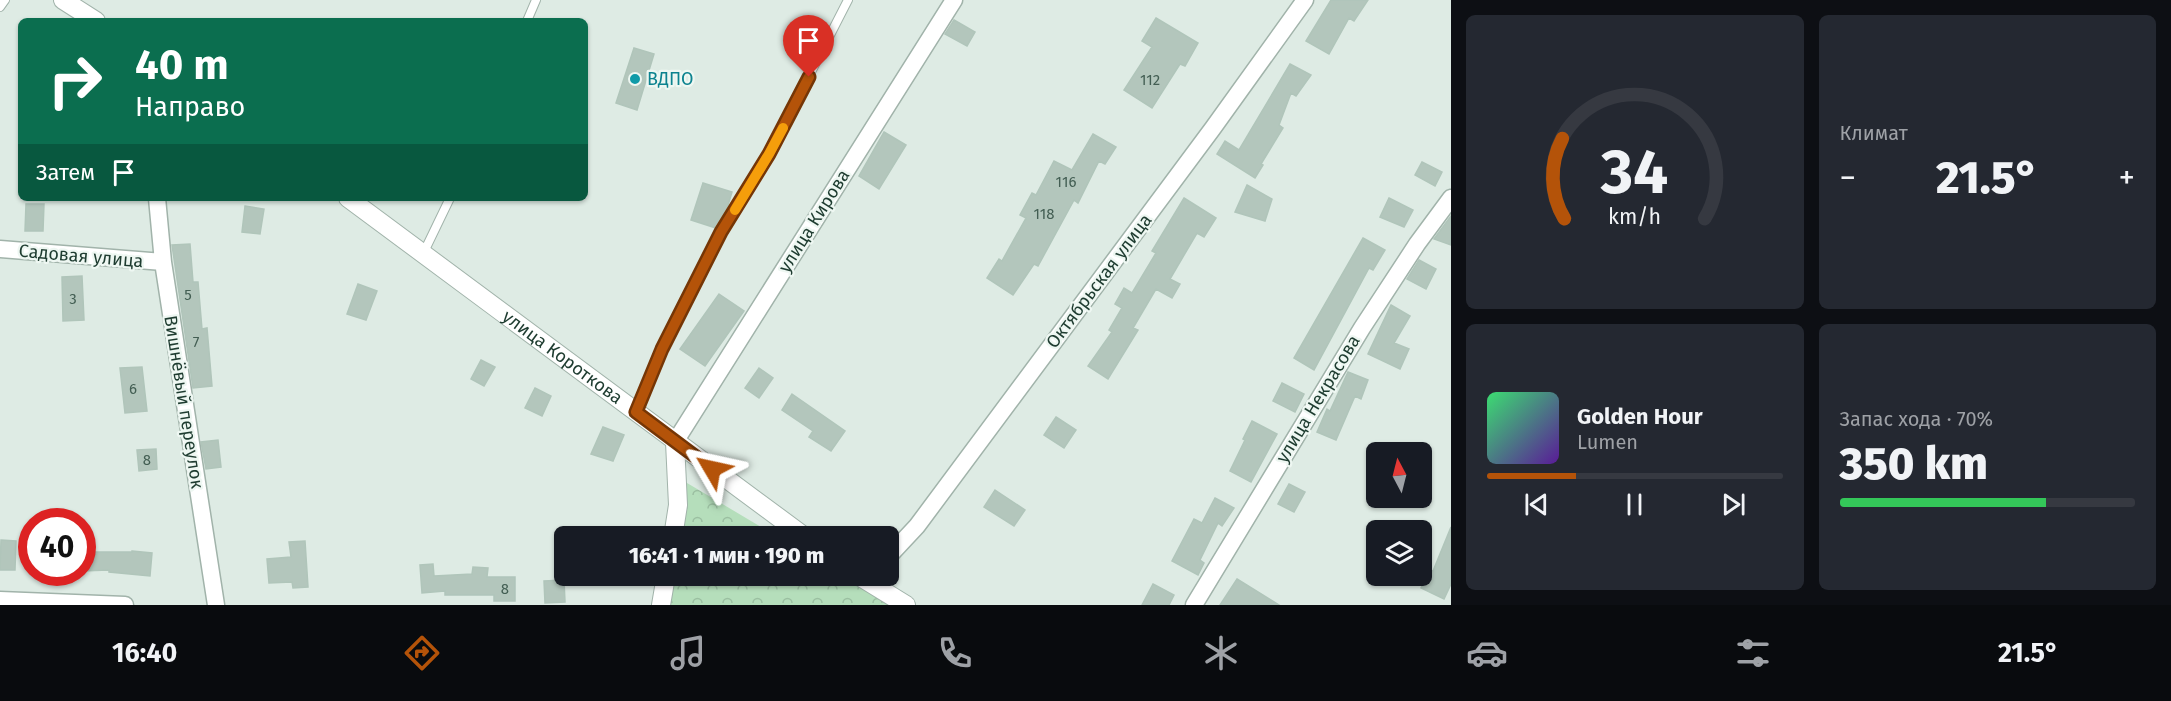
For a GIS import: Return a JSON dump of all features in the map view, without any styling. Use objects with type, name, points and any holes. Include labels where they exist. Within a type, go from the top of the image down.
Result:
[{"type":"street","points":[[63,0],[91,18]]},
{"type":"street","name":"улица Кирова","points":[[675,442],[954,0]]},
{"type":"street","name":"Октябрьская улица","points":[[899,545],[917,526],[1213,128],[1305,0]]},
{"type":"street","name":"улица Некрасова","points":[[1194,605],[1362,328],[1417,244],[1451,198]]},
{"type":"street","name":"Вишнёвый переулок","points":[[157,201],[162,262],[216,605]]},
{"type":"street","name":"улица Короткова","points":[[352,201],[790,526]]},
{"type":"street","name":"Садовая улица","points":[[0,249],[162,262]]},
{"type":"street","points":[[675,442],[678,505],[675,526]]},
{"type":"street","points":[[661,605],[664,586]]},
{"type":"street","points":[[877,586],[906,605]]},
{"type":"street","points":[[0,600],[125,605]]},
{"type":"lane","points":[[0,7],[5,0]]},
{"type":"lane","points":[[528,18],[536,0]]},
{"type":"lane","points":[[636,412],[662,349],[721,232],[769,154],[848,0]]},
{"type":"lane","points":[[423,254],[449,201]]},
{"type":"green space","points":[[682,480],[759,526],[677,526]]},
{"type":"green space","points":[[672,586],[860,586],[891,605],[670,605]]},
{"type":"building","points":[[1331,0],[1368,0],[1354,21],[1349,18],[1329,54],[1306,41]]},
{"type":"building","points":[[1156,18],[1198,43],[1185,66],[1180,64],[1152,108],[1124,90],[1152,47],[1142,41]]},
{"type":"building","points":[[954,20],[975,32],[967,46],[945,34]]},
{"type":"building","name":"ВДПО","points":[[634,48],[654,54],[637,110],[616,103]]},
{"type":"building","points":[[1290,64],[1311,75],[1296,96],[1291,93],[1279,125],[1283,128],[1255,178],[1217,154],[1225,141],[1239,150]]},
{"type":"building","points":[[884,132],[906,145],[879,189],[859,176]]},
{"type":"building","points":[[1093,134],[1116,147],[1105,164],[1099,161],[1078,203],[1074,200],[1038,266],[1034,264],[1013,295],[987,278],[999,259],[1002,261],[1026,218],[1020,215],[1032,193],[1036,195],[1054,161],[1072,170]]},
{"type":"building","points":[[1422,162],[1442,172],[1435,186],[1415,175]]},
{"type":"building","points":[[703,183],[732,192],[726,212],[716,228],[691,220]]},
{"type":"building","points":[[1247,185],[1272,199],[1265,221],[1235,212]]},
{"type":"building","points":[[1184,198],[1216,218],[1204,237],[1197,233],[1170,279],[1180,284],[1172,298],[1156,289],[1133,328],[1138,330],[1108,379],[1088,366],[1112,332],[1109,330],[1122,308],[1115,304],[1124,288],[1132,293],[1156,253],[1152,251]]},
{"type":"building","points":[[1389,198],[1413,210],[1404,227],[1380,217]]},
{"type":"building","points":[[26,204],[44,204],[43,231],[25,231]]},
{"type":"building","points":[[245,206],[264,209],[260,234],[242,232]]},
{"type":"building","points":[[1451,216],[1451,245],[1434,239]]},
{"type":"building","points":[[1363,238],[1385,250],[1373,270],[1369,268],[1314,370],[1294,358]]},
{"type":"building","points":[[190,244],[193,282],[198,282],[202,329],[207,328],[212,386],[193,388],[172,245]]},
{"type":"building","points":[[1419,260],[1436,269],[1426,289],[1407,279]]},
{"type":"building","points":[[82,276],[84,320],[63,321],[62,277]]},
{"type":"building","points":[[358,284],[377,291],[366,320],[347,314]]},
{"type":"building","points":[[719,294],[744,311],[705,366],[680,349]]},
{"type":"building","points":[[1391,305],[1410,316],[1394,343],[1409,349],[1400,369],[1368,354]]},
{"type":"building","points":[[481,360],[495,367],[484,386],[471,379]]},
{"type":"building","points":[[142,367],[147,411],[125,413],[120,368]]},
{"type":"building","points":[[759,368],[773,378],[759,398],[745,388]]},
{"type":"building","points":[[1348,372],[1368,380],[1361,399],[1355,396],[1336,440],[1317,432],[1327,409],[1330,411]]},
{"type":"building","points":[[1282,383],[1304,394],[1295,412],[1273,401]]},
{"type":"building","points":[[535,388],[551,396],[542,416],[525,408]]},
{"type":"building","points":[[792,394],[845,431],[831,451],[809,437],[813,431],[782,410]]},
{"type":"building","points":[[1056,417],[1076,430],[1064,448],[1044,435]]},
{"type":"building","points":[[1252,421],[1277,434],[1251,482],[1230,471]]},
{"type":"building","points":[[603,427],[624,435],[613,461],[591,454]]},
{"type":"building","points":[[218,440],[221,467],[206,469],[201,442]]},
{"type":"building","points":[[156,449],[157,469],[139,471],[137,450]]},
{"type":"building","points":[[1289,484],[1305,492],[1294,512],[1278,504]]},
{"type":"building","points":[[995,490],[1025,510],[1014,526],[984,507]]},
{"type":"building","points":[[1215,498],[1234,508],[1222,526],[1218,523],[1200,560],[1204,563],[1198,575],[1172,561],[1194,519],[1202,523]]},
{"type":"building","points":[[1451,527],[1451,584],[1444,599],[1421,588],[1432,586],[1433,571]]},
{"type":"building","points":[[1,540],[16,541],[15,570],[0,570]]},
{"type":"building","points":[[305,541],[308,587],[293,588],[292,582],[269,583],[267,559],[291,557],[289,542]]},
{"type":"building","points":[[96,552],[152,553],[150,576],[109,572],[109,570],[96,570]]},
{"type":"building","points":[[433,564],[434,576],[472,574],[473,567],[488,568],[487,577],[515,577],[515,601],[494,601],[494,595],[445,595],[445,591],[422,593],[420,565]]},
{"type":"building","points":[[1237,579],[1279,605],[1220,605]]},
{"type":"building","points":[[554,580],[554,586],[564,586],[565,602],[545,603],[544,581]]},
{"type":"building","points":[[1153,584],[1174,595],[1169,605],[1142,605]]},
{"type":"slow traffic","points":[[735,210],[783,128]]},
{"type":"place","name":"ВДПО","points":[[635,79]]},
{"type":"route","points":[[712,469],[636,412],[662,349],[721,232],[769,154],[809,77]]}]
